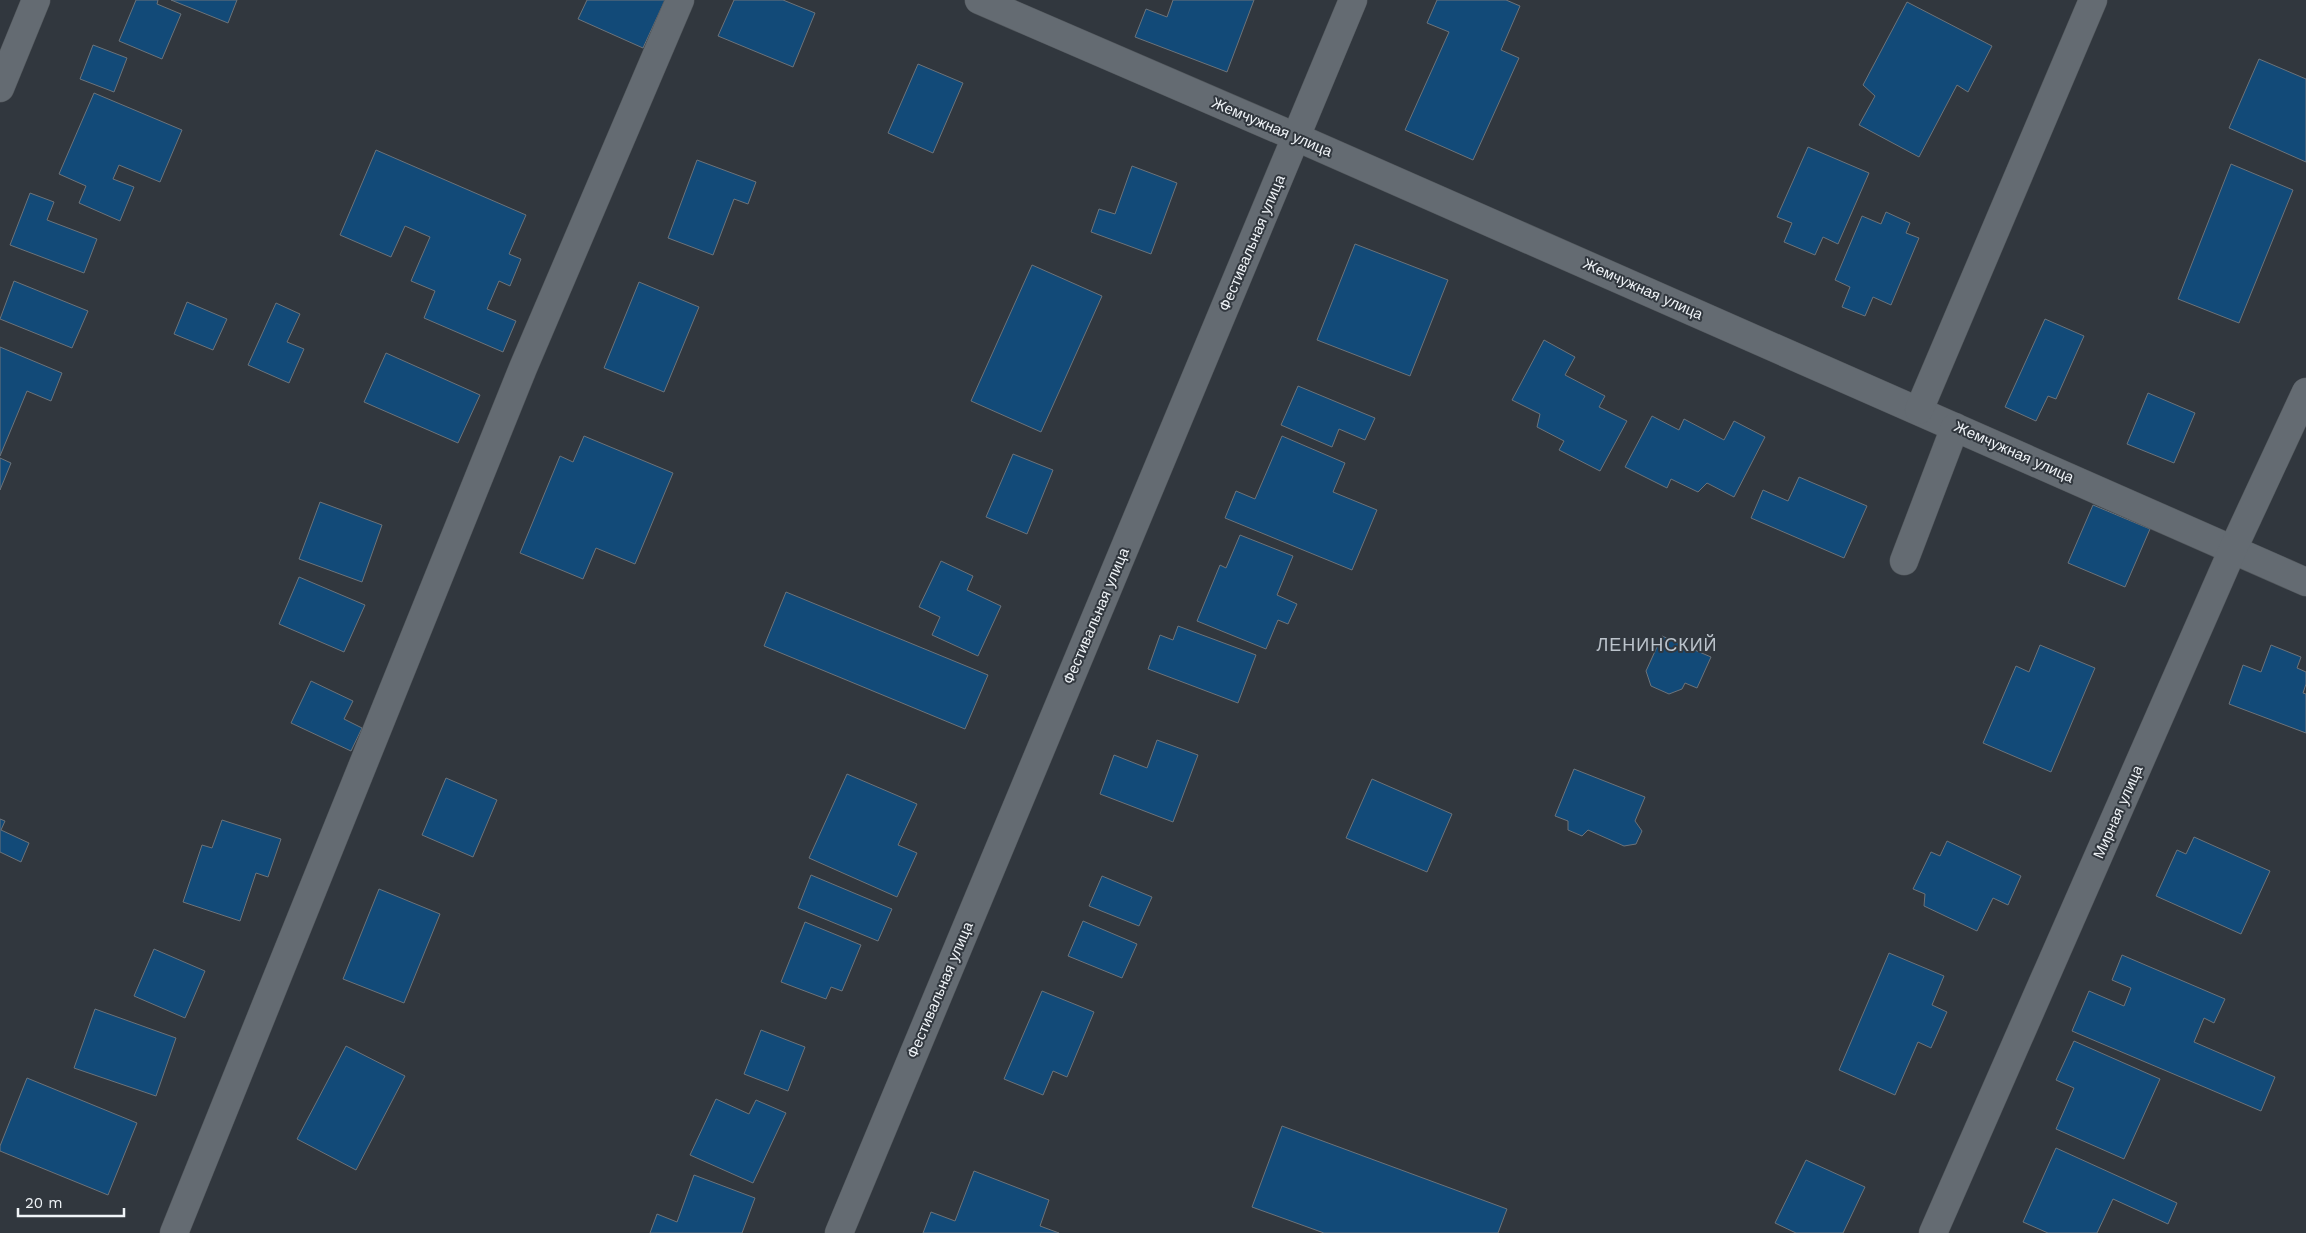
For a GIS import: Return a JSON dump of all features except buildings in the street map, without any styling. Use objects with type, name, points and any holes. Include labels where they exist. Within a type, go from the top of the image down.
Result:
[{"type":"street","points":[[0,88],[36,0]]},
{"type":"street","points":[[174,1233],[523,368],[680,0]]},
{"type":"street","name":"Жемчужная улица","points":[[979,0],[1919,410],[2306,582]]},
{"type":"street","name":"Фестивальная улица","points":[[840,1233],[1353,0]]},
{"type":"street","points":[[1919,410],[2093,0]]},
{"type":"street","name":"Мирная улица","points":[[1933,1233],[2233,549],[2306,392]]},
{"type":"street","points":[[1904,561],[1955,427]]},
{"type":"district","name":"ЛЕНИНСКИЙ","points":[[1657,645]]}]
